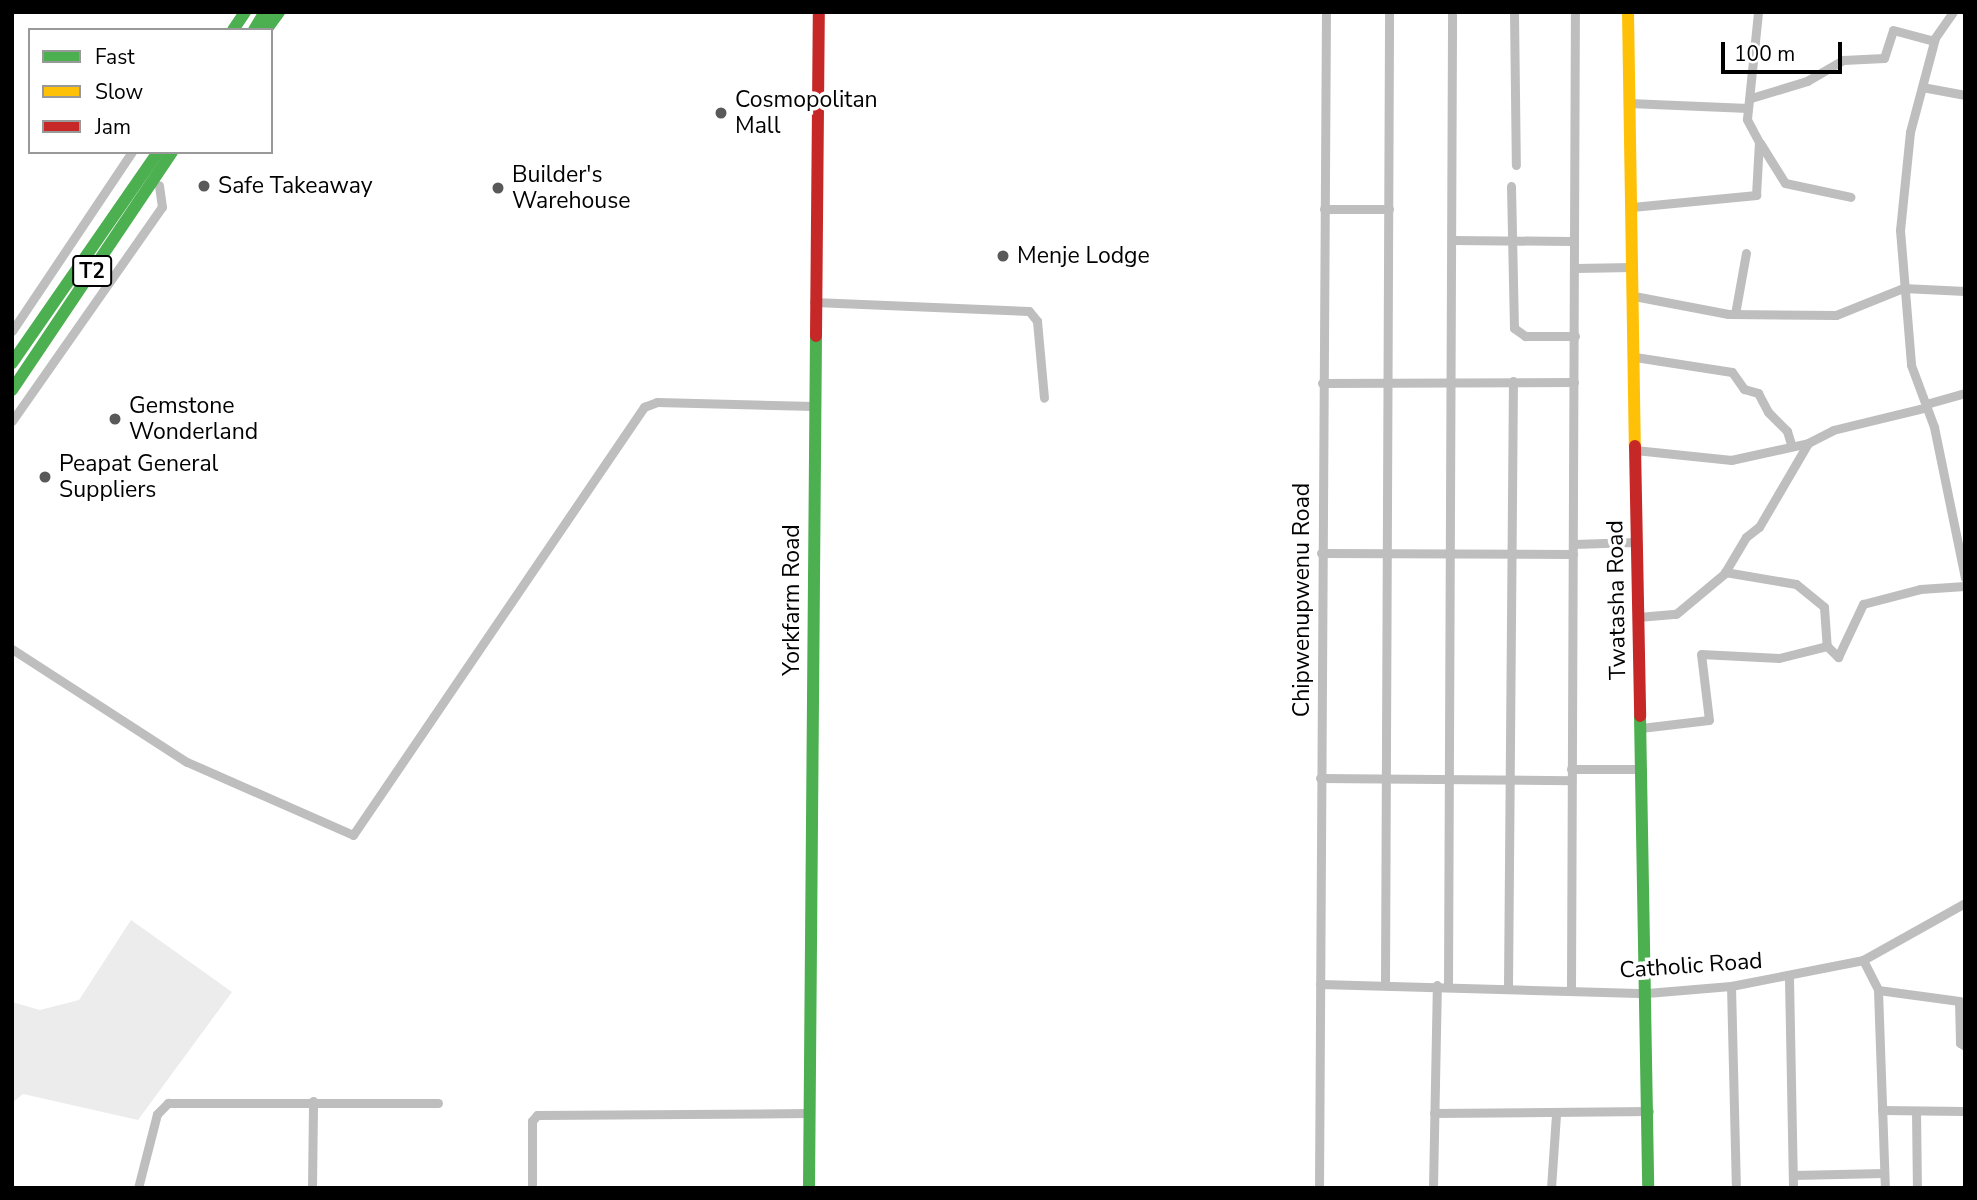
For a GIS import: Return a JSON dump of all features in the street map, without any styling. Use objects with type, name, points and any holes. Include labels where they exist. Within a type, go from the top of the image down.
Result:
[{"type":"street","points":[[234,28],[245,12]]},
{"type":"street","points":[[243,28],[254,12]]},
{"type":"street","points":[[255,28],[265,12]]},
{"type":"street","points":[[267,28],[279,12]]},
{"type":"street","name":"Yorkfarm Road","points":[[809,1188],[814,302],[819,12]]},
{"type":"street","name":"Chipwenupwenu Road","points":[[1319,1188],[1326,12]]},
{"type":"street","points":[[1385,984],[1389,12]]},
{"type":"street","points":[[1448,985],[1452,12]]},
{"type":"street","points":[[1514,12],[1516,165]]},
{"type":"street","points":[[1571,989],[1576,12]]},
{"type":"street","name":"Twatasha Road","points":[[1628,12],[1636,542],[1647,993],[1648,1188]]},
{"type":"street","points":[[1758,12],[1748,125],[1785,183],[1851,197]]},
{"type":"street","points":[[1942,12],[1943,24]]},
{"type":"street","points":[[1953,12],[1934,41],[1902,181],[1903,288],[1911,365],[1927,405],[1965,578]]},
{"type":"street","points":[[1629,103],[1749,103],[1807,81],[1843,60],[1884,58],[1893,30],[1934,41]]},
{"type":"street","points":[[1922,87],[1965,95]]},
{"type":"street","points":[[1632,207],[1755,196],[1759,142]]},
{"type":"street","points":[[12,331],[131,154]]},
{"type":"street","name":"T2","points":[[71,290],[85,240],[148,154]]},
{"type":"street","name":"T2","points":[[12,390],[157,154]]},
{"type":"street","name":"T2","points":[[12,363],[71,290],[171,154]]},
{"type":"street","name":"T2","points":[[71,290],[106,261],[180,154]]},
{"type":"street","points":[[12,421],[162,206],[159,185]]},
{"type":"street","points":[[1511,186],[1511,242],[1517,331],[1525,336],[1575,336]]},
{"type":"street","points":[[1324,209],[1389,209]]},
{"type":"street","points":[[1453,240],[1574,241]]},
{"type":"street","points":[[1735,314],[1746,253]]},
{"type":"street","points":[[1575,268],[1633,267]]},
{"type":"street","points":[[1634,296],[1735,314],[1836,315],[1903,288],[1965,290]]},
{"type":"street","points":[[814,302],[1029,311],[1037,321],[1044,398]]},
{"type":"street","points":[[28,308],[36,330]]},
{"type":"street","points":[[1634,357],[1732,372],[1744,389],[1758,393],[1768,412],[1787,431],[1791,444]]},
{"type":"street","points":[[1508,987],[1513,381]]},
{"type":"street","points":[[1322,383],[1574,382]]},
{"type":"street","points":[[1635,450],[1722,461],[1791,444],[1808,443],[1833,430],[1965,393]]},
{"type":"street","points":[[12,649],[187,762],[354,835],[644,407],[657,402],[814,406]]},
{"type":"street","points":[[1638,617],[1676,614],[1725,572],[1746,537],[1759,527],[1808,443]]},
{"type":"street","points":[[1321,553],[1511,554],[1636,542]]},
{"type":"street","points":[[1725,572],[1796,584],[1824,607],[1827,646],[1838,657],[1863,604],[1920,589],[1965,586]]},
{"type":"street","points":[[1641,728],[1709,720],[1700,654],[1773,658],[1827,646]]},
{"type":"street","points":[[1572,769],[1642,769]]},
{"type":"street","points":[[1321,778],[1571,780]]},
{"type":"street","name":"Catholic Road","points":[[1320,984],[1448,985],[1647,993],[1731,986],[1789,978],[1863,960],[1965,903]]},
{"type":"street","points":[[1863,960],[1878,990],[1885,1188]]},
{"type":"street","points":[[1789,978],[1793,1188]]},
{"type":"street","points":[[1433,1188],[1437,985]]},
{"type":"street","points":[[1731,986],[1736,1188]]},
{"type":"street","points":[[1878,990],[1959,1001],[1960,1043],[1965,1046]]},
{"type":"street","points":[[312,1188],[313,1101]]},
{"type":"street","points":[[138,1188],[152,1125],[168,1103],[438,1103]]},
{"type":"street","points":[[1882,1110],[1965,1111]]},
{"type":"street","points":[[1434,1113],[1556,1115],[1649,1111]]},
{"type":"street","points":[[1916,1111],[1917,1188]]},
{"type":"street","points":[[532,1188],[532,1121],[537,1115],[809,1113]]},
{"type":"street","points":[[1551,1188],[1556,1115]]},
{"type":"street","points":[[1793,1175],[1884,1173]]},
{"type":"shaded area","points":[[131,920],[232,992],[138,1120],[23,1094],[12,1103],[12,1002],[40,1010],[79,1000]]},
{"type":"traffic: fast","points":[[234,28],[245,12]]},
{"type":"traffic: fast","points":[[255,28],[265,12]]},
{"type":"traffic: fast","points":[[267,28],[279,12]]},
{"type":"traffic: fast","points":[[12,363],[157,154]]},
{"type":"traffic: fast","points":[[12,390],[171,154]]},
{"type":"traffic: fast","points":[[809,1188],[816,336]]},
{"type":"traffic: fast","points":[[1640,716],[1648,1188]]},
{"type":"traffic: slow","points":[[1628,12],[1635,446]]},
{"type":"traffic: jam","points":[[816,336],[819,12]]},
{"type":"traffic: jam","points":[[1635,446],[1640,716]]},
{"type":"place","name":"Cosmopolitan Mall","points":[[721,113]]},
{"type":"place","name":"Safe Takeaway","points":[[204,186]]},
{"type":"place","name":"Builder's Warehouse","points":[[498,188]]},
{"type":"place","name":"Menje Lodge","points":[[1003,256]]},
{"type":"place","name":"Gemstone Wonderland","points":[[115,419]]},
{"type":"place","name":"Peapat General Suppliers","points":[[45,477]]}]
